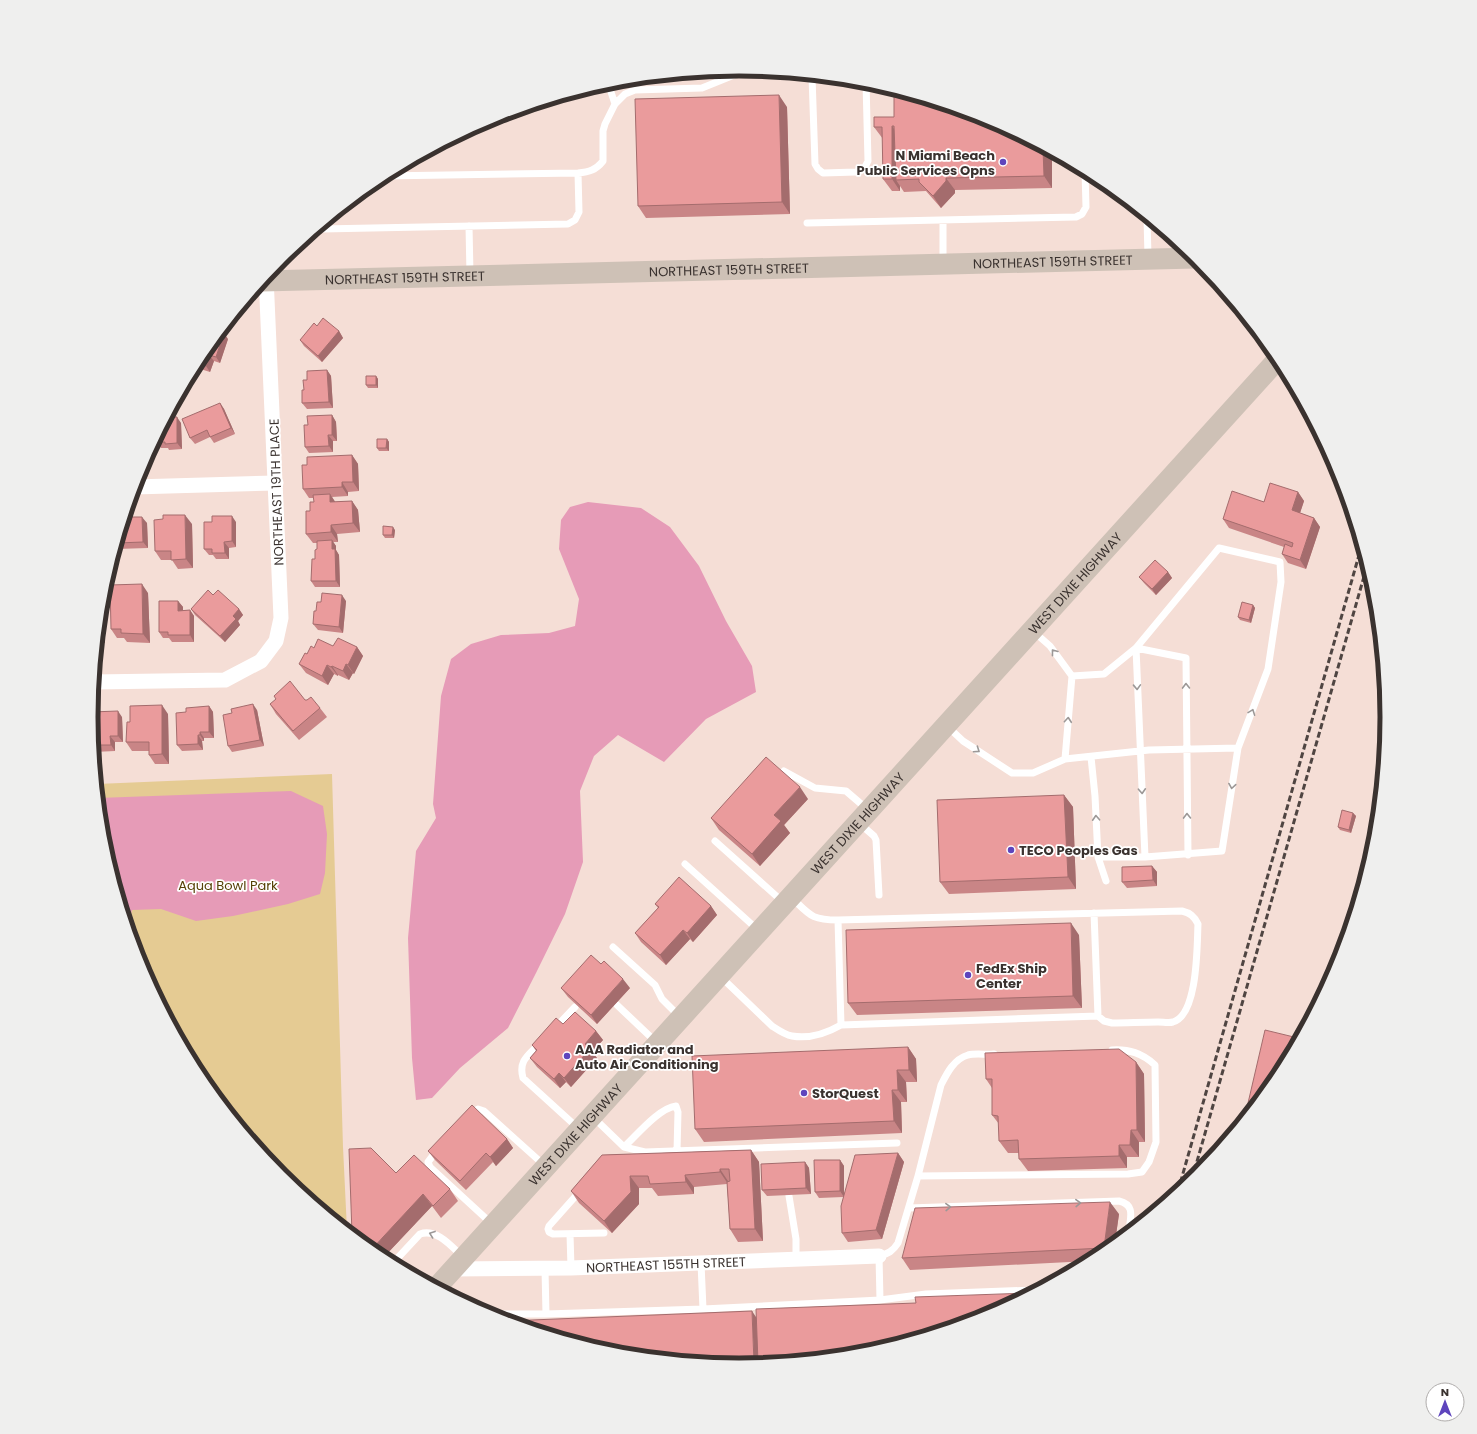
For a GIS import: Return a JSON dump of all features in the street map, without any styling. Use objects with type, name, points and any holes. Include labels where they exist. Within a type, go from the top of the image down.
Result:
[{"type":"main road","name":"NORTHEAST 159TH STREET","points":[[271,279],[470,276],[943,263],[1186,258]]},
{"type":"main road","name":"WEST DIXIE HIGHWAY","points":[[440,1284],[947,726],[1273,364]]},
{"type":"street","name":"NORTHEAST 19TH PLACE","points":[[99,682],[225,680],[261,661],[276,641],[281,618],[276,484],[265,285]]},
{"type":"street","points":[[141,487],[276,484]]},
{"type":"street","name":"NORTHEAST 155TH STREET","points":[[458,1263],[545,1269],[879,1256]]},
{"type":"lane","points":[[395,176],[588,172],[598,167],[603,161],[603,131],[605,124],[615,104],[625,94],[635,90],[702,88],[727,76]]},
{"type":"lane","points":[[812,80],[815,164],[818,169],[824,173],[856,172],[864,169],[868,161],[866,89]]},
{"type":"lane","points":[[610,89],[615,104]]},
{"type":"lane","points":[[323,229],[568,224],[574,220],[579,212],[578,173]]},
{"type":"lane","points":[[807,223],[1076,217],[1082,214],[1086,207],[1085,178]]},
{"type":"lane","points":[[943,220],[943,263]]},
{"type":"lane","points":[[1147,223],[1148,259]]},
{"type":"lane","points":[[470,226],[470,276]]},
{"type":"lane","points":[[1072,676],[1104,674],[1136,648],[1220,548],[1280,562],[1281,582],[1268,669],[1238,748],[1222,851],[1188,855],[1098,857]]},
{"type":"lane","points":[[1033,630],[1050,646],[1072,676],[1065,759]]},
{"type":"lane","points":[[1136,648],[1186,658],[1188,855]]},
{"type":"lane","points":[[1136,648],[1145,857]]},
{"type":"lane","points":[[947,726],[964,742],[1012,772],[1033,773],[1065,759],[1149,750],[1238,748]]},
{"type":"lane","points":[[1091,757],[1095,796],[1098,857],[1106,881]]},
{"type":"lane","points":[[784,771],[815,788],[846,791],[864,817],[876,840],[879,895]]},
{"type":"lane","points":[[714,841],[788,900],[815,918],[822,920],[1182,911],[1195,917],[1198,924],[1194,983],[1188,1006],[1183,1015],[1174,1022],[1112,1023],[1104,1021],[1098,1016],[841,1025],[829,1032],[817,1035],[792,1036],[781,1032],[772,1026],[719,975]]},
{"type":"lane","points":[[685,864],[760,932]]},
{"type":"lane","points":[[1094,913],[1098,1016]]},
{"type":"lane","points":[[838,920],[841,1025]]},
{"type":"lane","points":[[613,947],[655,985],[662,1000],[681,1018]]},
{"type":"lane","points":[[617,1005],[658,1044]]},
{"type":"lane","points":[[574,1007],[523,1061],[521,1069],[523,1078],[585,1123],[624,1147],[645,1152],[896,1143]]},
{"type":"lane","points":[[918,1176],[1128,1174],[1142,1172],[1149,1162],[1156,1142],[1155,1065],[1146,1057],[1133,1051],[1101,1050]]},
{"type":"lane","points":[[880,1300],[879,1256],[894,1250],[898,1243],[918,1176],[941,1085],[947,1072],[955,1063],[968,1055],[1000,1054]]},
{"type":"lane","points":[[624,1147],[650,1122],[669,1107],[676,1106],[678,1112],[677,1151]]},
{"type":"lane","points":[[463,1122],[474,1111],[478,1109],[484,1111],[546,1167]]},
{"type":"lane","points":[[442,1145],[428,1162],[430,1167],[493,1224]]},
{"type":"lane","points":[[586,1184],[548,1229],[549,1232],[553,1234],[604,1233]]},
{"type":"lane","points":[[788,1196],[796,1238],[796,1259]]},
{"type":"lane","points":[[909,1208],[1119,1201],[1129,1206],[1131,1212],[1130,1226]]},
{"type":"lane","points":[[397,1259],[420,1234],[431,1232],[444,1239],[458,1263]]},
{"type":"lane","points":[[570,1234],[571,1268]]},
{"type":"lane","points":[[701,1263],[703,1309]]},
{"type":"lane","points":[[545,1269],[546,1314]]},
{"type":"lane","points":[[506,1314],[703,1309],[880,1300],[926,1294],[1025,1290]]},
{"type":"green space","name":"Aqua Bowl Park","points":[[332,774],[343,1147],[347,1225],[285,1170],[257,1140],[230,1107],[183,1037],[146,962],[119,883],[110,842],[101,784]]},
{"type":"shaded area","points":[[588,502],[641,508],[670,527],[699,566],[726,621],[752,666],[756,692],[706,719],[664,762],[618,735],[594,756],[580,791],[583,862],[565,914],[508,1028],[460,1068],[432,1098],[416,1100],[412,1058],[408,938],[416,851],[436,818],[433,804],[441,696],[451,659],[471,644],[501,635],[549,633],[575,626],[579,599],[559,549],[561,520],[570,507]]},
{"type":"shaded area","points":[[291,791],[323,806],[327,834],[325,873],[320,894],[288,904],[233,916],[196,921],[161,909],[132,910],[130,917],[119,883],[103,798]]},
{"type":"building","points":[[779,95],[782,202],[638,206],[635,99]]},
{"type":"building","points":[[894,96],[945,110],[984,125],[1043,153],[1044,176],[946,178],[946,181],[933,196],[919,182],[919,179],[896,180],[894,126],[892,126],[892,179],[883,179],[882,127],[874,127],[874,117],[894,117]]},
{"type":"building","points":[[323,318],[339,331],[318,356],[300,340],[314,323],[317,326]]},
{"type":"building","points":[[222,338],[216,357],[210,355]]},
{"type":"building","points":[[208,358],[206,366],[203,365]]},
{"type":"building","points":[[327,370],[329,402],[302,403],[302,390],[304,390],[303,380],[307,380],[307,371]]},
{"type":"building","points":[[366,376],[376,376],[376,385],[366,385]]},
{"type":"building","points":[[220,403],[231,428],[210,437],[207,430],[190,438],[182,419]]},
{"type":"building","points":[[332,415],[332,435],[328,435],[329,446],[305,447],[304,425],[308,425],[307,416]]},
{"type":"building","points":[[172,417],[177,417],[177,443],[165,444],[165,442],[160,442]]},
{"type":"building","points":[[377,439],[387,439],[386,448],[377,448]]},
{"type":"building","points":[[352,455],[353,482],[342,482],[342,487],[303,489],[302,465],[307,465],[307,457]]},
{"type":"building","points":[[1270,483],[1298,492],[1292,510],[1314,518],[1300,560],[1282,554],[1285,544],[1292,547],[1293,543],[1223,519],[1232,491],[1264,502]]},
{"type":"building","points":[[330,494],[330,502],[352,501],[353,523],[331,525],[331,532],[306,534],[306,511],[310,511],[310,502],[314,502],[313,495]]},
{"type":"building","points":[[131,515],[131,517],[142,517],[143,542],[122,543]]},
{"type":"building","points":[[163,515],[185,515],[186,559],[171,560],[171,551],[155,551],[154,520],[163,519]]},
{"type":"building","points":[[212,516],[232,516],[232,541],[224,542],[225,553],[212,553],[212,549],[204,549],[204,522],[212,522]]},
{"type":"building","points":[[383,526],[393,527],[392,535],[383,535]]},
{"type":"building","points":[[332,540],[332,549],[335,549],[336,581],[311,581],[312,559],[315,559],[317,541]]},
{"type":"building","points":[[1155,560],[1168,572],[1152,589],[1139,577]]},
{"type":"building","points":[[142,584],[143,634],[121,633],[121,629],[111,629],[110,591],[112,585]]},
{"type":"building","points":[[208,590],[213,595],[218,590],[239,609],[233,616],[236,619],[220,636],[191,609]]},
{"type":"building","points":[[322,593],[342,595],[339,627],[313,624],[314,611],[316,611],[317,602],[321,602]]},
{"type":"building","points":[[159,601],[178,601],[178,611],[190,610],[190,635],[168,635],[168,632],[159,632]]},
{"type":"building","points":[[1242,602],[1253,605],[1249,620],[1238,617]]},
{"type":"building","points":[[338,638],[357,647],[348,665],[346,664],[343,671],[327,665],[322,676],[299,664],[311,646],[314,648],[318,639],[333,646]]},
{"type":"building","points":[[290,681],[305,700],[311,697],[320,708],[293,731],[270,704],[276,699],[274,696]]},
{"type":"building","points":[[253,704],[260,740],[228,746],[223,715],[232,713],[231,709]]},
{"type":"building","points":[[162,705],[162,754],[149,755],[149,742],[126,742],[127,722],[130,722],[130,706]]},
{"type":"building","points":[[209,706],[209,732],[200,732],[200,735],[198,735],[198,744],[177,745],[176,713],[186,712],[186,708]]},
{"type":"building","points":[[118,711],[118,736],[110,736],[111,745],[99,745],[98,712]]},
{"type":"building","points":[[766,757],[800,787],[774,815],[781,821],[752,854],[711,818]]},
{"type":"building","name":"TECO Peoples Gas","points":[[1064,795],[1068,877],[940,882],[937,800]]},
{"type":"building","points":[[1342,810],[1353,813],[1349,830],[1338,827]]},
{"type":"building","points":[[1152,866],[1153,880],[1122,882],[1122,867]]},
{"type":"building","points":[[679,877],[711,906],[687,933],[683,930],[660,955],[635,933],[659,907],[655,904]]},
{"type":"building","name":"FedEx Ship Center","points":[[1071,923],[1073,996],[848,1003],[846,930]]},
{"type":"building","points":[[591,955],[601,964],[604,961],[623,979],[591,1015],[561,988]]},
{"type":"building","name":"AAA Radiator and Auto Air Conditioning","points":[[575,1012],[596,1031],[585,1044],[590,1049],[564,1078],[559,1073],[554,1079],[530,1058],[537,1050],[532,1045],[556,1018],[563,1024]]},
{"type":"building","points":[[1265,1030],[1294,1037],[1271,1073],[1247,1107]]},
{"type":"building","name":"StorQuest","points":[[908,1047],[909,1070],[897,1070],[898,1090],[892,1090],[894,1121],[695,1129],[692,1056]]},
{"type":"building","points":[[1119,1049],[1136,1062],[1137,1130],[1131,1130],[1130,1145],[1119,1145],[1119,1156],[1019,1159],[1018,1140],[999,1141],[998,1116],[992,1115],[992,1079],[986,1079],[985,1053]]},
{"type":"building","points":[[472,1105],[507,1139],[490,1157],[486,1153],[460,1181],[428,1151]]},
{"type":"building","points":[[371,1148],[396,1173],[414,1155],[450,1189],[433,1206],[423,1194],[375,1245],[352,1229],[349,1149]]},
{"type":"building","points":[[751,1150],[755,1229],[730,1229],[727,1182],[730,1181],[729,1169],[720,1169],[720,1172],[685,1175],[686,1182],[650,1184],[648,1176],[630,1176],[631,1192],[604,1221],[571,1191],[602,1155]]},
{"type":"building","points":[[898,1153],[876,1230],[842,1233],[841,1206],[855,1155]]},
{"type":"building","points":[[814,1160],[840,1160],[840,1191],[815,1192]]},
{"type":"building","points":[[805,1162],[806,1188],[762,1190],[761,1164]]},
{"type":"building","points":[[1110,1202],[1105,1243],[1097,1248],[902,1258],[915,1208]]},
{"type":"building","points":[[1019,1293],[945,1324],[864,1346],[822,1353],[758,1358],[756,1309],[916,1303],[915,1297]]},
{"type":"building","points":[[752,1311],[754,1358],[697,1357],[655,1353],[613,1346],[573,1336],[523,1320]]},
{"type":"railway","points":[[1181,1180],[1359,555]]},
{"type":"railway","points":[[1196,1166],[1364,577]]},
{"type":"place","name":"N Miami Beach Public Services Opns","points":[[1003,162]]},
{"type":"place","name":"TECO Peoples Gas","points":[[1011,850]]},
{"type":"place","name":"FedEx Ship Center","points":[[968,975]]},
{"type":"place","name":"AAA Radiator and Auto Air Conditioning","points":[[567,1056]]},
{"type":"place","name":"StorQuest","points":[[804,1093]]}]
